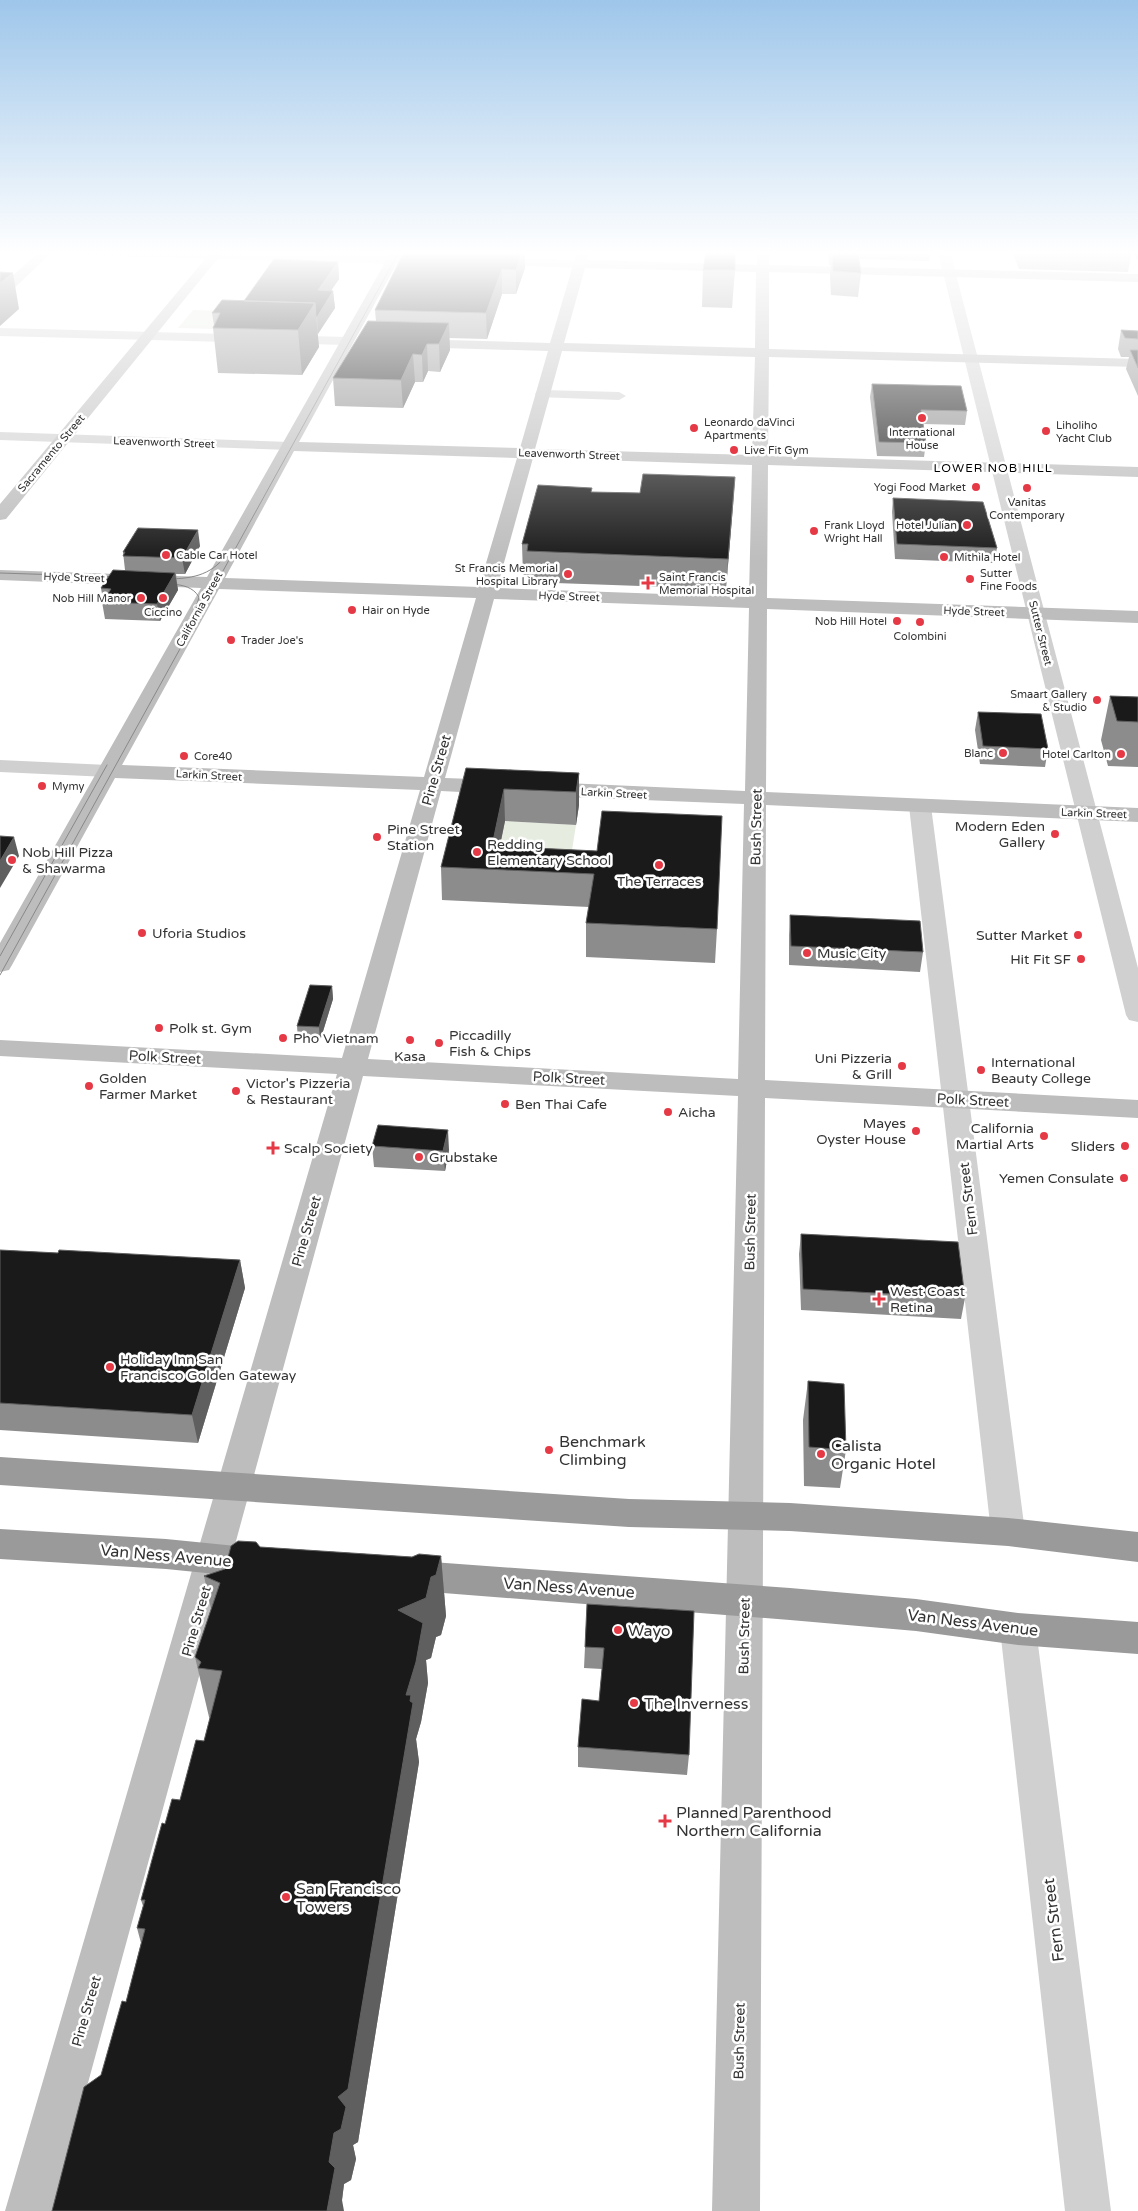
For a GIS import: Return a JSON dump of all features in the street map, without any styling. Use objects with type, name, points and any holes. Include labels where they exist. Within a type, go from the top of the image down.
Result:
[{"type":"highway","points":[[0,1471],[630,1513],[790,1517],[1008,1532],[1138,1547]]},
{"type":"highway","name":"Van Ness Avenue","points":[[0,1544],[157,1553],[295,1567]]},
{"type":"highway","name":"Van Ness Avenue","points":[[374,1573],[916,1615],[1018,1629],[1138,1638]]},
{"type":"main road","name":"Sacramento Street","points":[[0,515],[132,355]]},
{"type":"main road","name":"California Street","points":[[0,966],[290,446],[345,355]]},
{"type":"main road","name":"Pine Street","points":[[29,2211],[554,355]]},
{"type":"main road","name":"Bush Street","points":[[736,2211],[762,355]]},
{"type":"main road","points":[[838,355],[1138,364]]},
{"type":"main road","name":"Leavenworth Street","points":[[290,446],[1138,472]]},
{"type":"main road","name":"Hyde Street","points":[[0,575],[1138,617]]},
{"type":"main road","name":"Larkin Street","points":[[108,771],[1138,815]]},
{"type":"main road","name":"Polk Street","points":[[0,1048],[1138,1109]]},
{"type":"street","name":"Sutter Street","points":[[970,355],[1138,1015]]},
{"type":"street","points":[[542,394],[619,396]]},
{"type":"street","name":"Leavenworth Street","points":[[0,436],[290,446]]},
{"type":"street","name":"Larkin Street","points":[[0,766],[108,771]]},
{"type":"street","name":"Fern Street","points":[[920,806],[1008,1532]]},
{"type":"street","name":"Fern Street","points":[[1018,1629],[1088,2211]]},
{"type":"shaded area","points":[[505,821],[576,825],[567,882],[493,879]]},
{"type":"building","points":[[347,355],[412,355],[401,380],[333,378]]},
{"type":"building","points":[[1132,355],[1138,355],[1138,368]]},
{"type":"building","points":[[872,384],[961,386],[967,411],[921,410],[926,443],[879,442]]},
{"type":"building","points":[[643,474],[735,477],[728,559],[527,551],[528,544],[522,544],[538,485],[592,488],[591,492],[640,493]]},
{"type":"building","points":[[893,498],[983,502],[997,548],[897,544]]},
{"type":"building","points":[[138,528],[198,530],[182,558],[123,556],[125,552],[123,552]]},
{"type":"building","points":[[113,570],[175,573],[157,604],[102,602],[111,589],[101,588]]},
{"type":"building","points":[[1110,696],[1138,697],[1138,722],[1117,721]]},
{"type":"building","points":[[978,712],[1041,714],[1048,749],[983,746]]},
{"type":"building","points":[[466,768],[579,773],[576,792],[504,789],[492,846],[597,851],[602,811],[722,816],[717,929],[586,923],[594,874],[441,867]]},
{"type":"building","points":[[0,836],[14,837],[0,861]]},
{"type":"building","points":[[790,915],[920,921],[923,952],[791,946]]},
{"type":"building","points":[[310,985],[332,986],[319,1027],[297,1026]]},
{"type":"building","points":[[378,1125],[448,1130],[443,1151],[372,1146]]},
{"type":"building","points":[[801,1234],[958,1242],[965,1298],[803,1289]]},
{"type":"building","name":"Holiday Inn San Francisco Golden Gateway","points":[[0,1250],[58,1253],[59,1250],[240,1260],[192,1415],[0,1403]]},
{"type":"building","points":[[808,1381],[844,1384],[846,1450],[809,1447]]},
{"type":"building","name":"San Francisco Towers","points":[[238,1541],[256,1542],[260,1547],[412,1557],[419,1554],[441,1556],[436,1575],[431,1577],[426,1598],[398,1610],[423,1623],[416,1662],[406,1695],[411,1695],[410,1701],[413,1703],[348,2089],[338,2097],[346,2107],[341,2129],[334,2133],[329,2162],[335,2168],[327,2211],[52,2211],[84,2087],[101,2075],[122,2001],[126,2002],[145,1929],[137,1928],[145,1900],[141,1900],[162,1823],[165,1824],[172,1799],[180,1800],[196,1740],[204,1741],[222,1671],[198,1668],[201,1662],[195,1657],[220,1583],[204,1576],[225,1569],[231,1546]]},
{"type":"building","name":"The Inverness","points":[[587,1604],[694,1611],[689,1755],[578,1747],[582,1699],[599,1701],[604,1648],[585,1647]]},
{"type":"tram line","points":[[0,975],[342,355]]},
{"type":"tram line","points":[[162,579],[179,579],[203,574],[223,559]]},
{"type":"tram line","points":[[0,573],[122,577]]},
{"type":"tram line","points":[[172,584],[187,587],[194,591],[199,597],[196,608]]},
{"type":"tram line","points":[[0,956],[107,765]]},
{"type":"place","name":"International House","points":[[922,418]]},
{"type":"place","name":"Leonardo daVinci Apartments","points":[[694,428]]},
{"type":"place","name":"Liholiho Yacht Club","points":[[1046,431]]},
{"type":"place","name":"Live Fit Gym","points":[[734,450]]},
{"type":"place","name":"Yogi Food Market","points":[[976,487]]},
{"type":"place","name":"Vanitas Contemporary","points":[[1027,488]]},
{"type":"place","name":"Hotel Julian","points":[[967,525]]},
{"type":"place","name":"Frank Lloyd Wright Hall","points":[[814,531]]},
{"type":"place","name":"Cable Car Hotel","points":[[166,555]]},
{"type":"place","name":"Mithila Hotel","points":[[944,557]]},
{"type":"place","name":"St Francis Memorial Hospital Library","points":[[568,574]]},
{"type":"place","name":"Sutter Fine Foods","points":[[970,579]]},
{"type":"place","name":"Saint Francis Memorial Hospital","points":[[648,583]]},
{"type":"place","name":"Nob Hill Manor","points":[[141,598]]},
{"type":"place","name":"Ciccino","points":[[163,598]]},
{"type":"place","name":"Hair on Hyde","points":[[352,610]]},
{"type":"place","name":"Nob Hill Hotel","points":[[897,621]]},
{"type":"place","name":"Colombini","points":[[920,622]]},
{"type":"place","name":"Trader Joe's","points":[[231,640]]},
{"type":"place","name":"Smaart Gallery & Studio","points":[[1097,700]]},
{"type":"place","name":"Blanc","points":[[1003,753]]},
{"type":"place","name":"Hotel Carlton","points":[[1121,754]]},
{"type":"place","name":"Core40","points":[[184,756]]},
{"type":"place","name":"Mymy","points":[[42,786]]},
{"type":"place","name":"Modern Eden Gallery","points":[[1055,834]]},
{"type":"place","name":"Pine Street Station","points":[[377,837]]},
{"type":"place","name":"Redding Elementary School","points":[[477,852]]},
{"type":"place","name":"Nob Hill Pizza & Shawarma","points":[[12,860]]},
{"type":"place","name":"The Terraces","points":[[659,865]]},
{"type":"place","name":"Uforia Studios","points":[[142,933]]},
{"type":"place","name":"Sutter Market","points":[[1078,935]]},
{"type":"place","name":"Music City","points":[[807,953]]},
{"type":"place","name":"Hit Fit SF","points":[[1081,959]]},
{"type":"place","name":"Polk st. Gym","points":[[159,1028]]},
{"type":"place","name":"Pho Vietnam","points":[[283,1038]]},
{"type":"place","name":"Kasa","points":[[410,1040]]},
{"type":"place","name":"Piccadilly Fish & Chips","points":[[439,1043]]},
{"type":"place","name":"Uni Pizzeria & Grill","points":[[902,1066]]},
{"type":"place","name":"International Beauty College","points":[[981,1070]]},
{"type":"place","name":"Golden Farmer Market","points":[[89,1086]]},
{"type":"place","name":"Victor's Pizzeria & Restaurant","points":[[236,1091]]},
{"type":"place","name":"Ben Thai Cafe","points":[[505,1104]]},
{"type":"place","name":"Aicha","points":[[668,1112]]},
{"type":"place","name":"Mayes Oyster House","points":[[916,1131]]},
{"type":"place","name":"California Martial Arts","points":[[1044,1136]]},
{"type":"place","name":"Sliders","points":[[1125,1146]]},
{"type":"place","name":"Scalp Society","points":[[273,1148]]},
{"type":"place","name":"Grubstake","points":[[419,1157]]},
{"type":"place","name":"Yemen Consulate","points":[[1124,1178]]},
{"type":"place","name":"West Coast Retina","points":[[879,1299]]},
{"type":"place","name":"Holiday Inn San Francisco Golden Gateway","points":[[110,1367]]},
{"type":"place","name":"Benchmark Climbing","points":[[549,1450]]},
{"type":"place","name":"Calista Organic Hotel","points":[[821,1454]]},
{"type":"place","name":"Wayo","points":[[618,1630]]},
{"type":"place","name":"The Inverness","points":[[634,1703]]},
{"type":"place","name":"Planned Parenthood Northern California","points":[[665,1821]]},
{"type":"place","name":"San Francisco Towers","points":[[286,1897]]},
{"type":"district","name":"LOWER NOB HILL","points":[[993,468]]}]
